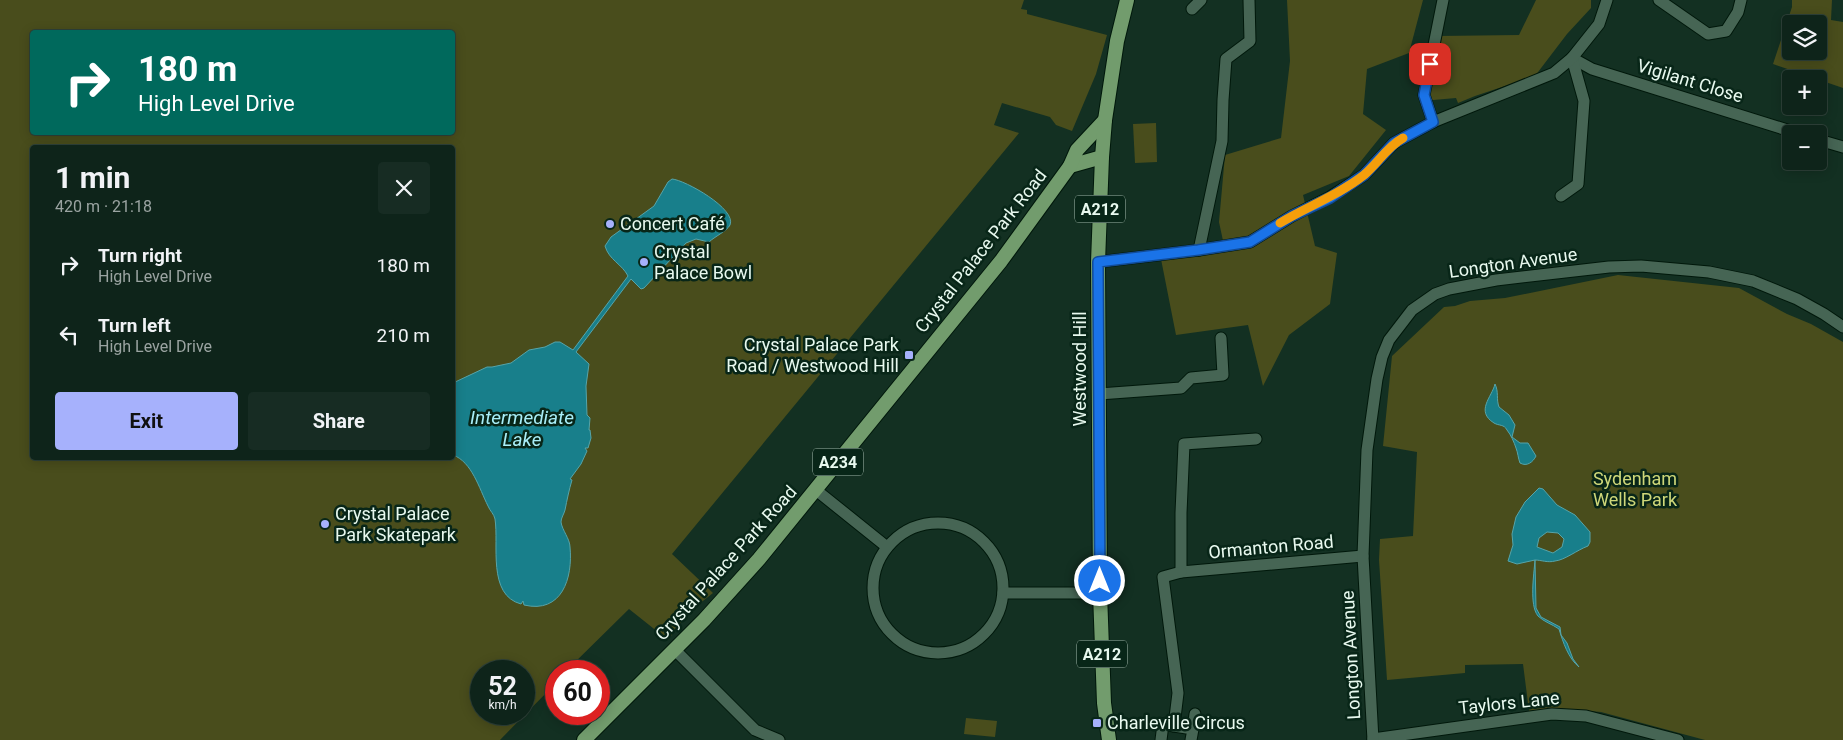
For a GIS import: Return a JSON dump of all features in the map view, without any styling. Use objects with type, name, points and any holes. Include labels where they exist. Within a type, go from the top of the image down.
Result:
[{"type":"main road","name":"Westwood Hill","points":[[1110,740],[1104,703],[1100,593],[1098,262],[1105,120],[1117,41],[1127,0]]},
{"type":"main road","name":"A234","points":[[1077,150],[1083,135],[1109,96]]},
{"type":"main road","name":"Crystal Palace Park Road","points":[[584,740],[759,559],[1001,261],[1070,166],[1077,150],[1105,120]]},
{"type":"main road","name":"Crystal Palace Park Road","points":[[1070,166],[1102,157]]},
{"type":"street","points":[[1192,9],[1201,0]]},
{"type":"street","points":[[1198,250],[1222,141],[1226,59],[1250,41],[1249,0]]},
{"type":"street","points":[[1433,122],[1424,95],[1442,0]]},
{"type":"street","points":[[1098,262],[1250,242],[1292,216],[1330,198],[1364,175],[1394,143],[1433,122],[1554,73],[1572,58],[1599,24],[1607,0]]},
{"type":"street","points":[[1659,0],[1708,34],[1726,31],[1738,12],[1742,0]]},
{"type":"street","points":[[1560,196],[1578,184],[1584,101],[1572,58]]},
{"type":"street","name":"Vigilant Close","points":[[1572,58],[1592,69],[1782,128]]},
{"type":"street","points":[[1827,142],[1843,147]]},
{"type":"street","name":"Longton Avenue","points":[[1373,739],[1363,556],[1367,450],[1382,357],[1389,340],[1412,310],[1436,294],[1448,289],[1496,280],[1609,267],[1641,266],[1709,272],[1753,281],[1797,299],[1843,327]]},
{"type":"street","points":[[1099,394],[1180,388],[1191,378],[1224,375],[1221,338]]},
{"type":"street","points":[[1181,572],[1180,513],[1184,444],[1256,439]]},
{"type":"street","points":[[816,490],[887,547]]},
{"type":"street","points":[[939,522],[956,525],[970,531],[983,541],[994,556],[1002,577],[1003,593],[998,613],[985,632],[972,643],[956,650],[942,653],[928,652],[909,646],[888,630],[879,616],[874,602],[874,575],[879,560],[887,547],[904,532],[917,526],[939,522]]},
{"type":"street","name":"Ormanton Road","points":[[1174,726],[1178,693],[1163,577],[1181,572],[1363,556]]},
{"type":"street","points":[[1003,593],[1100,593]]},
{"type":"street","points":[[674,649],[755,730],[779,740]]},
{"type":"street","points":[[1161,740],[1163,724],[1174,726],[1192,734],[1195,714]]},
{"type":"street","name":"Taylors Lane","points":[[1373,739],[1552,714],[1586,716],[1631,734],[1678,740]]},
{"type":"green space","points":[[0,0],[1024,0],[1021,9],[1027,10],[1027,14],[1107,35],[1096,74],[1072,131],[1056,125],[1050,117],[1002,103],[994,125],[1019,133],[672,554],[713,593],[689,612],[668,640],[629,609],[577,660],[545,660],[545,694],[535,704],[535,660],[470,660],[470,725],[515,725],[500,740],[0,740]]},
{"type":"green space","points":[[1287,0],[1423,0],[1409,53],[1367,69],[1363,114],[1386,130],[1349,176],[1303,195],[1315,246],[1337,253],[1330,304],[1289,335],[1263,386],[1248,325],[1176,335],[1161,259],[1225,250],[1219,222],[1225,155],[1281,138],[1290,61]]},
{"type":"green space","points":[[1536,0],[1591,0],[1591,8],[1567,34],[1535,76],[1458,103],[1456,98],[1422,101],[1438,36],[1519,35]]},
{"type":"green space","points":[[1792,0],[1832,0],[1831,20],[1843,22],[1843,88],[1827,83],[1827,70],[1790,70],[1773,64],[1782,37],[1782,60],[1827,60],[1827,15],[1789,15]]},
{"type":"green space","points":[[1156,123],[1157,162],[1135,163],[1133,124]]},
{"type":"green space","name":"Sydenham Wells Park","points":[[1618,275],[1739,288],[1843,342],[1843,740],[1705,740],[1601,712],[1554,708],[1529,711],[1523,664],[1465,665],[1465,673],[1387,680],[1379,560],[1380,539],[1413,536],[1417,452],[1383,446],[1392,356],[1444,307],[1470,301],[1505,298]]},
{"type":"green space","points":[[966,718],[997,721],[995,737],[964,734]]},
{"type":"water","name":"Intermediate Lake","points":[[672,179],[688,184],[708,196],[726,211],[730,218],[730,225],[709,242],[696,239],[686,243],[644,288],[641,289],[631,279],[576,352],[589,364],[586,386],[587,415],[590,418],[589,430],[591,438],[588,448],[585,448],[587,451],[581,464],[570,479],[572,480],[561,520],[570,544],[567,581],[556,599],[548,604],[537,606],[524,605],[523,601],[521,604],[510,599],[503,590],[499,580],[494,516],[470,469],[460,458],[455,456],[455,382],[487,367],[511,363],[529,350],[545,347],[555,342],[560,342],[573,350],[628,276],[609,255],[605,246],[611,237],[654,206],[668,182]]},
{"type":"water","points":[[1495,384],[1499,407],[1509,415],[1515,425],[1512,437],[1520,443],[1528,443],[1536,456],[1530,463],[1520,463],[1517,450],[1506,428],[1494,423],[1486,414],[1486,404]]},
{"type":"water","points":[[1539,488],[1543,489],[1557,505],[1575,515],[1590,532],[1590,542],[1588,546],[1559,560],[1550,562],[1535,560],[1517,564],[1508,561],[1513,545],[1512,534],[1516,517],[1525,502]],"holes":[[[1547,532],[1558,533],[1564,539],[1562,547],[1553,553],[1537,547],[1539,538]]]},
{"type":"water","points":[[1535,560],[1536,608],[1541,617],[1560,627],[1561,635],[1579,667],[1569,654],[1562,639],[1559,629],[1540,618],[1535,611],[1533,581]]},
{"type":"slow traffic","points":[[1280,223],[1330,198],[1364,175],[1394,143],[1403,138]]},
{"type":"place","name":"Concert Café","points":[[610,224]]},
{"type":"place","name":"Crystal Palace Bowl","points":[[644,262]]},
{"type":"place","name":"Crystal Palace Park Road / Westwood Hill","points":[[909,355]]},
{"type":"place","name":"Crystal Palace Park Skatepark","points":[[325,524]]},
{"type":"place","name":"Charleville Circus","points":[[1097,723]]},
{"type":"route","points":[[1100,581],[1098,262],[1250,242],[1292,216],[1330,198],[1364,175],[1394,143],[1433,122],[1424,95],[1430,64]]}]
